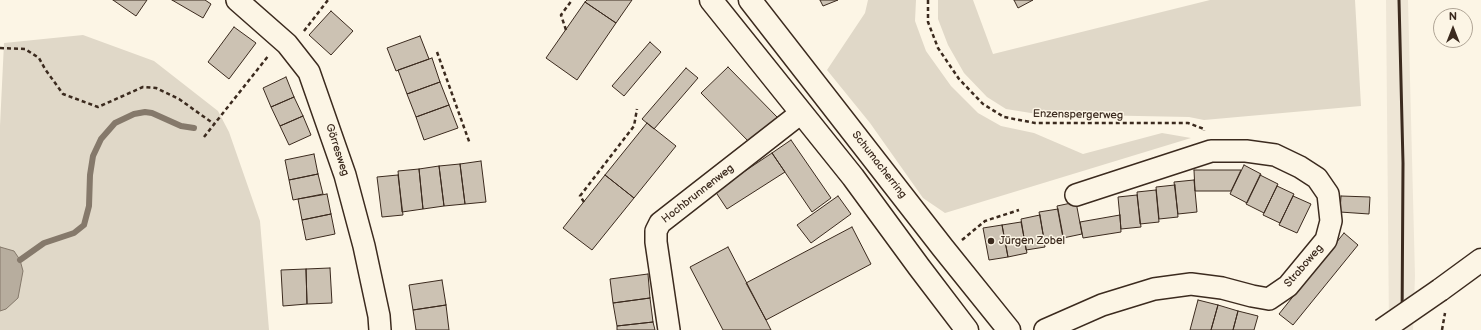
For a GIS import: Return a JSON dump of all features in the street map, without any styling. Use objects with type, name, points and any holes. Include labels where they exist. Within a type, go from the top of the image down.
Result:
[{"type":"main road","points":[[712,0],[853,177],[967,330]]},
{"type":"main road","name":"Schumacherring","points":[[750,0],[766,10],[943,248],[1009,330]]},
{"type":"main road","points":[[1382,330],[1481,260]]},
{"type":"street","name":"Görresweg","points":[[237,0],[286,43],[309,72],[345,175],[364,246],[379,316],[380,330]]},
{"type":"street","name":"Hochbrunnenweg","points":[[669,330],[656,242],[656,231],[660,223],[801,113]]},
{"type":"street","name":"Straboweg","points":[[1045,330],[1102,305],[1154,289],[1191,284],[1222,288],[1270,300],[1288,286],[1326,240],[1331,221],[1328,194],[1317,178],[1300,167],[1275,155],[1246,151],[1211,151],[1076,195]]},
{"type":"path","points":[[204,137],[286,43],[328,0]]},
{"type":"path","points":[[566,30],[561,15],[572,0]]},
{"type":"path","name":"Enzenspergerweg","points":[[928,0],[928,22],[938,48],[959,79],[983,104],[1004,118],[1035,123],[1188,123],[1204,129],[1211,151]]},
{"type":"path","points":[[0,48],[25,49],[39,58],[45,69],[64,94],[98,107],[143,87],[156,88],[179,99],[214,124]]},
{"type":"path","points":[[436,52],[470,144]]},
{"type":"path","points":[[584,202],[580,196],[634,126],[637,109]]},
{"type":"path","points":[[962,240],[985,221],[1019,210]]},
{"type":"shaded area","points":[[868,0],[916,0],[915,21],[926,51],[951,86],[978,113],[1001,126],[1034,133],[1083,154],[1162,133],[1191,138],[945,213],[923,198],[870,123],[827,70],[865,13]]},
{"type":"shaded area","points":[[938,0],[973,0],[993,54],[1210,0],[1355,0],[1361,106],[1204,120],[1189,117],[1037,114],[1006,109],[987,97],[964,73],[948,45],[938,19]]},
{"type":"shaded area","points":[[1386,0],[1408,0],[1415,276],[1413,330],[1389,330]]},
{"type":"shaded area","points":[[83,35],[154,61],[218,111],[229,132],[260,221],[269,330],[0,330],[0,126],[4,43]]},
{"type":"shaded area","points":[[0,247],[14,251],[20,260],[23,271],[18,298],[6,309],[0,311]]},
{"type":"building","points":[[113,0],[147,0],[136,16]]},
{"type":"building","points":[[172,0],[205,0],[211,4],[203,18]]},
{"type":"building","points":[[587,0],[632,0],[616,23],[585,2]]},
{"type":"building","points":[[820,0],[838,0],[823,6]]},
{"type":"building","points":[[1014,0],[1033,0],[1018,8]]},
{"type":"building","points":[[585,2],[616,23],[577,80],[546,58]]},
{"type":"building","points":[[331,11],[353,31],[331,55],[309,35]]},
{"type":"building","points":[[234,27],[256,43],[229,79],[208,62]]},
{"type":"building","points":[[420,36],[429,59],[396,71],[387,48]]},
{"type":"building","points":[[650,42],[661,52],[624,96],[612,86]]},
{"type":"building","points":[[432,58],[440,82],[407,94],[398,70]]},
{"type":"building","points":[[728,67],[778,118],[751,144],[701,93]]},
{"type":"building","points":[[686,68],[698,78],[654,129],[642,119]]},
{"type":"building","points":[[286,77],[294,97],[271,107],[263,88]]},
{"type":"building","points":[[440,82],[449,105],[416,117],[407,94]]},
{"type":"building","points":[[294,97],[303,116],[280,126],[271,107]]},
{"type":"building","points":[[449,105],[458,128],[424,140],[416,117]]},
{"type":"building","points":[[303,116],[311,135],[289,145],[280,126]]},
{"type":"building","points":[[647,123],[676,146],[634,198],[605,175]]},
{"type":"building","points":[[791,140],[831,198],[812,212],[772,153]]},
{"type":"building","points":[[772,153],[785,172],[727,209],[715,191]]},
{"type":"building","points":[[314,154],[318,174],[289,180],[285,160]]},
{"type":"building","points":[[481,161],[486,202],[465,204],[460,164]]},
{"type":"building","points":[[460,164],[465,204],[444,206],[439,166]]},
{"type":"building","points":[[1244,165],[1261,174],[1247,203],[1230,194]]},
{"type":"building","points":[[439,166],[444,206],[423,209],[419,169]]},
{"type":"building","points":[[419,169],[423,209],[402,212],[398,171]]},
{"type":"building","points":[[1194,170],[1241,170],[1231,191],[1195,191]]},
{"type":"building","points":[[318,174],[323,194],[293,200],[289,180]]},
{"type":"building","points":[[398,175],[403,215],[382,217],[377,177]]},
{"type":"building","points":[[605,175],[634,198],[592,250],[563,228]]},
{"type":"building","points":[[1260,175],[1278,184],[1264,213],[1246,204]]},
{"type":"building","points":[[1194,180],[1197,212],[1178,214],[1174,182]]},
{"type":"building","points":[[1175,185],[1178,217],[1159,219],[1156,187]]},
{"type":"building","points":[[1277,186],[1294,194],[1280,223],[1263,215]]},
{"type":"building","points":[[1156,190],[1159,222],[1140,224],[1137,192]]},
{"type":"building","points":[[327,194],[331,214],[302,220],[298,199]]},
{"type":"building","points":[[1137,195],[1141,227],[1121,229],[1118,197]]},
{"type":"building","points":[[838,196],[851,214],[811,243],[797,225]]},
{"type":"building","points":[[1293,196],[1311,204],[1297,233],[1279,225]]},
{"type":"building","points":[[1341,196],[1370,197],[1369,214],[1340,212]]},
{"type":"building","points":[[1076,202],[1082,234],[1063,238],[1057,206]]},
{"type":"building","points":[[1058,209],[1064,241],[1045,244],[1039,212]]},
{"type":"building","points":[[331,214],[335,234],[306,240],[302,220]]},
{"type":"building","points":[[1040,215],[1045,247],[1026,250],[1021,219]]},
{"type":"building","points":[[1120,215],[1121,232],[1083,238],[1080,222]]},
{"type":"building","points":[[1021,222],[1027,253],[1008,257],[1002,225]]},
{"type":"building","points":[[1002,225],[1008,257],[989,260],[983,228]]},
{"type":"building","points":[[852,227],[871,264],[766,320],[746,283]]},
{"type":"building","points":[[1344,233],[1358,245],[1293,325],[1279,314]]},
{"type":"building","points":[[728,247],[771,330],[723,330],[690,267]]},
{"type":"building","points":[[330,268],[332,303],[307,304],[306,269]]},
{"type":"building","points":[[306,269],[307,304],[283,306],[281,270]]},
{"type":"building","points":[[648,274],[650,298],[613,303],[610,279]]},
{"type":"building","points":[[442,280],[446,305],[413,310],[409,285]]},
{"type":"building","points":[[650,298],[653,322],[617,326],[613,303]]},
{"type":"building","points":[[1198,300],[1218,305],[1211,330],[1190,330]]},
{"type":"building","points":[[446,305],[449,330],[416,330],[413,310]]},
{"type":"building","points":[[1218,305],[1238,311],[1233,330],[1211,330]]},
{"type":"building","points":[[1238,311],[1258,316],[1254,330],[1233,330]]},
{"type":"building","points":[[653,322],[655,330],[617,330],[617,326]]},
{"type":"waterway","points":[[20,260],[44,243],[74,233],[84,225],[89,206],[90,175],[93,156],[101,139],[115,123],[134,114],[145,112],[152,113],[181,126],[194,128]]},
{"type":"railway","points":[[1399,0],[1403,163],[1402,330]]},
{"type":"place","name":"Jürgen Zobel","points":[[991,241]]}]
